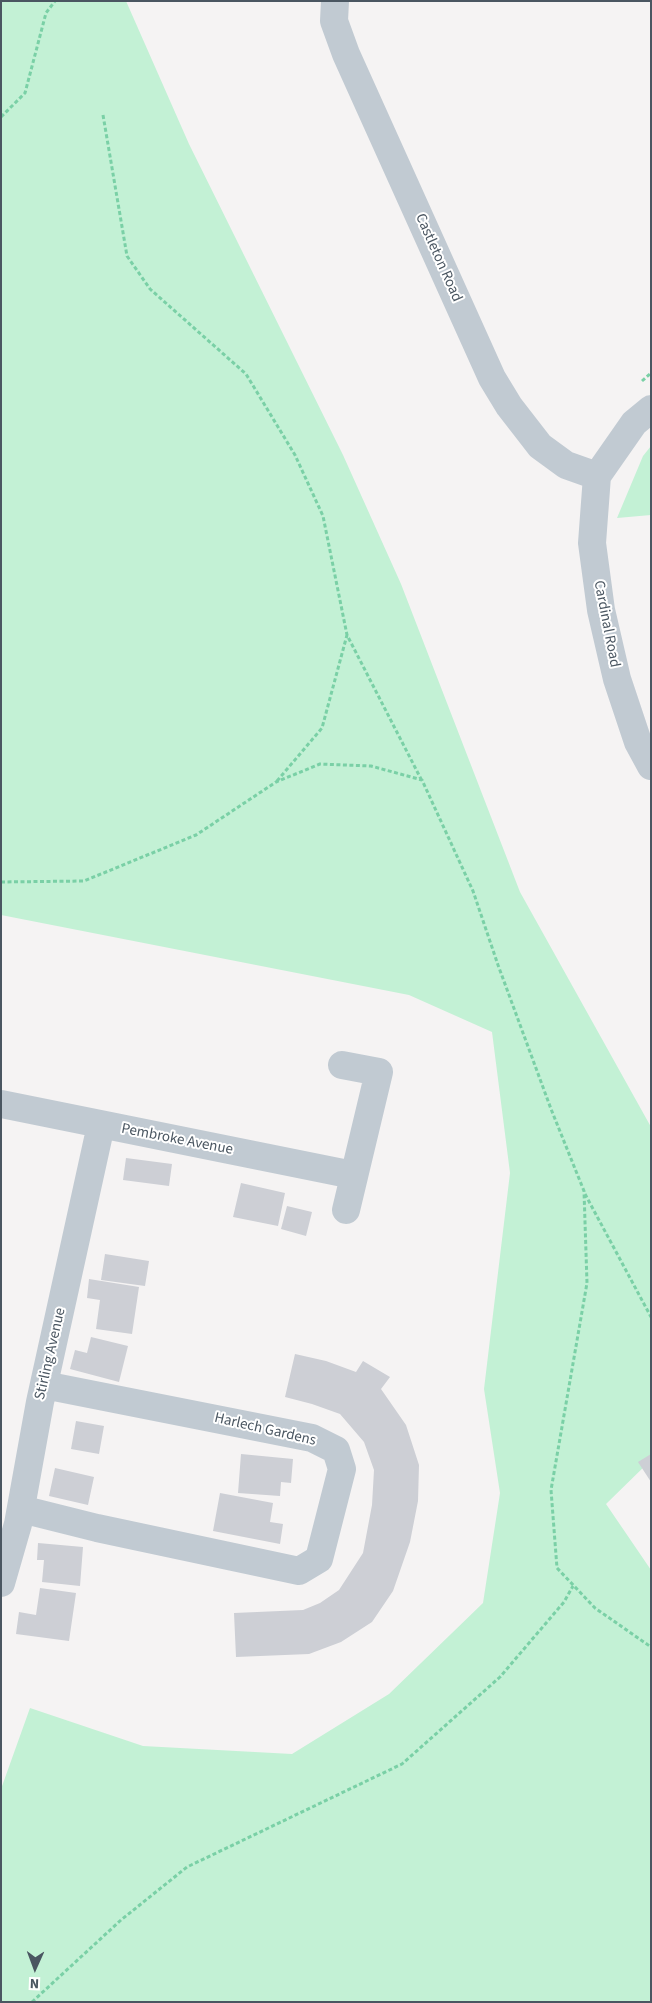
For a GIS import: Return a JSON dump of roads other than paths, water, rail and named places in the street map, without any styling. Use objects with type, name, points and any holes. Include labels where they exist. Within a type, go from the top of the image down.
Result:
[{"type":"street","name":"Castleton Road","points":[[336,1],[334,20],[346,54],[492,378],[509,406],[540,446],[566,465],[597,476]]},
{"type":"street","points":[[597,476],[634,424],[651,409]]},
{"type":"street","name":"Cardinal Road","points":[[597,476],[592,543],[601,610],[617,679],[638,742],[651,766]]},
{"type":"street","points":[[342,1065],[379,1072],[346,1210]]},
{"type":"street","name":"Pembroke Avenue","points":[[1,1104],[353,1175]]},
{"type":"street","name":"Stirling Avenue","points":[[1,1583],[21,1508],[44,1385],[101,1125]]},
{"type":"street","name":"Harlech Gardens","points":[[21,1508],[97,1528],[299,1571],[319,1559],[342,1469],[336,1450],[312,1438],[44,1385]]}]
